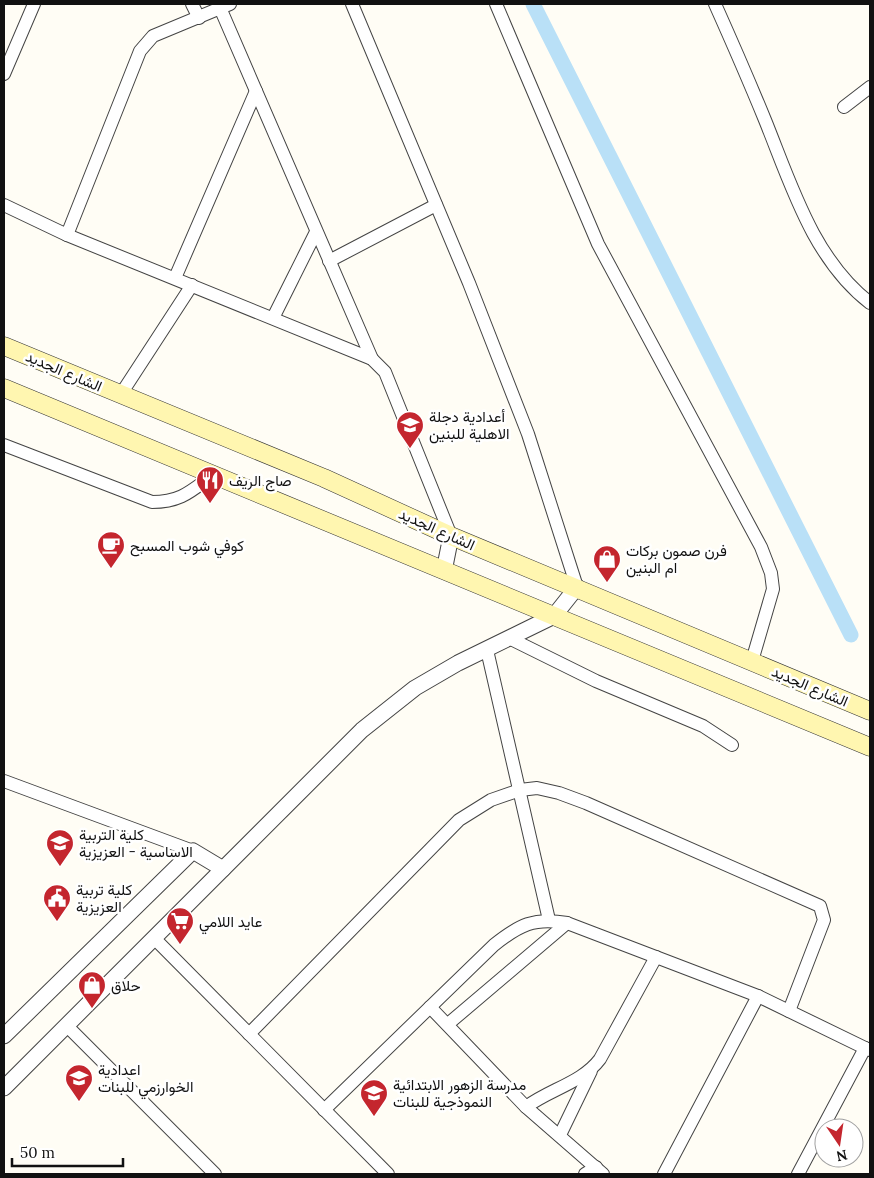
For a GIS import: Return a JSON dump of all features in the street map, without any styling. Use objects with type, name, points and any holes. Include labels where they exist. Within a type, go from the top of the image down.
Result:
[{"type":"main road","name":"الشارع الجديد","points":[[4,346],[324,478],[450,536],[577,587],[870,712]]},
{"type":"main road","points":[[4,388],[870,747]]},
{"type":"street","points":[[4,74],[34,4]]},
{"type":"street","points":[[192,4],[199,18]]},
{"type":"street","points":[[4,1088],[362,730],[394,703],[432,678],[554,616],[577,587],[528,434],[436,205],[352,4]]},
{"type":"street","points":[[496,4],[598,244],[761,547],[771,573],[773,589],[752,661]]},
{"type":"street","points":[[715,4],[817,241],[853,288],[870,303]]},
{"type":"street","points":[[67,235],[140,51],[153,36],[226,7],[256,91],[372,359],[385,372],[450,536],[444,571]]},
{"type":"street","points":[[844,107],[870,87]]},
{"type":"street","points":[[175,278],[256,91]]},
{"type":"street","points":[[4,205],[67,235],[372,359]]},
{"type":"street","points":[[329,262],[436,205]]},
{"type":"street","points":[[273,318],[316,232]]},
{"type":"street","points":[[121,394],[192,285]]},
{"type":"street","points":[[4,445],[152,502],[168,502],[184,497],[213,475]]},
{"type":"street","points":[[511,639],[596,681],[703,726],[732,745]]},
{"type":"street","points":[[487,650],[549,920]]},
{"type":"street","points":[[4,781],[193,851],[223,869]]},
{"type":"street","points":[[249,1034],[459,820],[491,800],[520,790],[537,788],[586,803],[820,906],[824,920],[789,1011]]},
{"type":"street","points":[[4,1036],[193,851]]},
{"type":"street","points":[[324,1110],[430,1007],[512,931],[526,924],[549,920],[567,923],[758,996],[868,1049],[798,1174]]},
{"type":"street","points":[[448,1024],[567,923]]},
{"type":"street","points":[[154,938],[388,1174]]},
{"type":"street","points":[[560,1135],[591,1071],[604,1052],[656,957]]},
{"type":"street","points":[[664,1174],[758,996]]},
{"type":"street","points":[[430,1007],[526,1106],[560,1135],[595,1172]]},
{"type":"street","points":[[67,1026],[215,1174]]},
{"type":"street","points":[[526,1106],[540,1096],[591,1071]]},
{"type":"waterway","points":[[533,4],[851,635]]},
{"type":"place","name":"أعدادية دجلة الاهلية للبنين","points":[[410,449]]},
{"type":"place","name":"صاج الريف","points":[[210,504]]},
{"type":"place","name":"كوفي شوب المسبح","points":[[111,569]]},
{"type":"place","name":"فرن صمون بركات ام البنين","points":[[607,583]]},
{"type":"place","name":"كلية التربية الاساسية - العزيزية","points":[[60,867]]},
{"type":"place","name":"كلية تربية العزيزية","points":[[57,922]]},
{"type":"place","name":"عايد اللامي","points":[[180,945]]},
{"type":"place","name":"حلاق","points":[[92,1009]]},
{"type":"place","name":"اعدادية الخوارزمي للبنات","points":[[79,1102]]},
{"type":"place","name":"مدرسة الزهور الابتدائية النموذجية للبنات","points":[[374,1117]]}]
